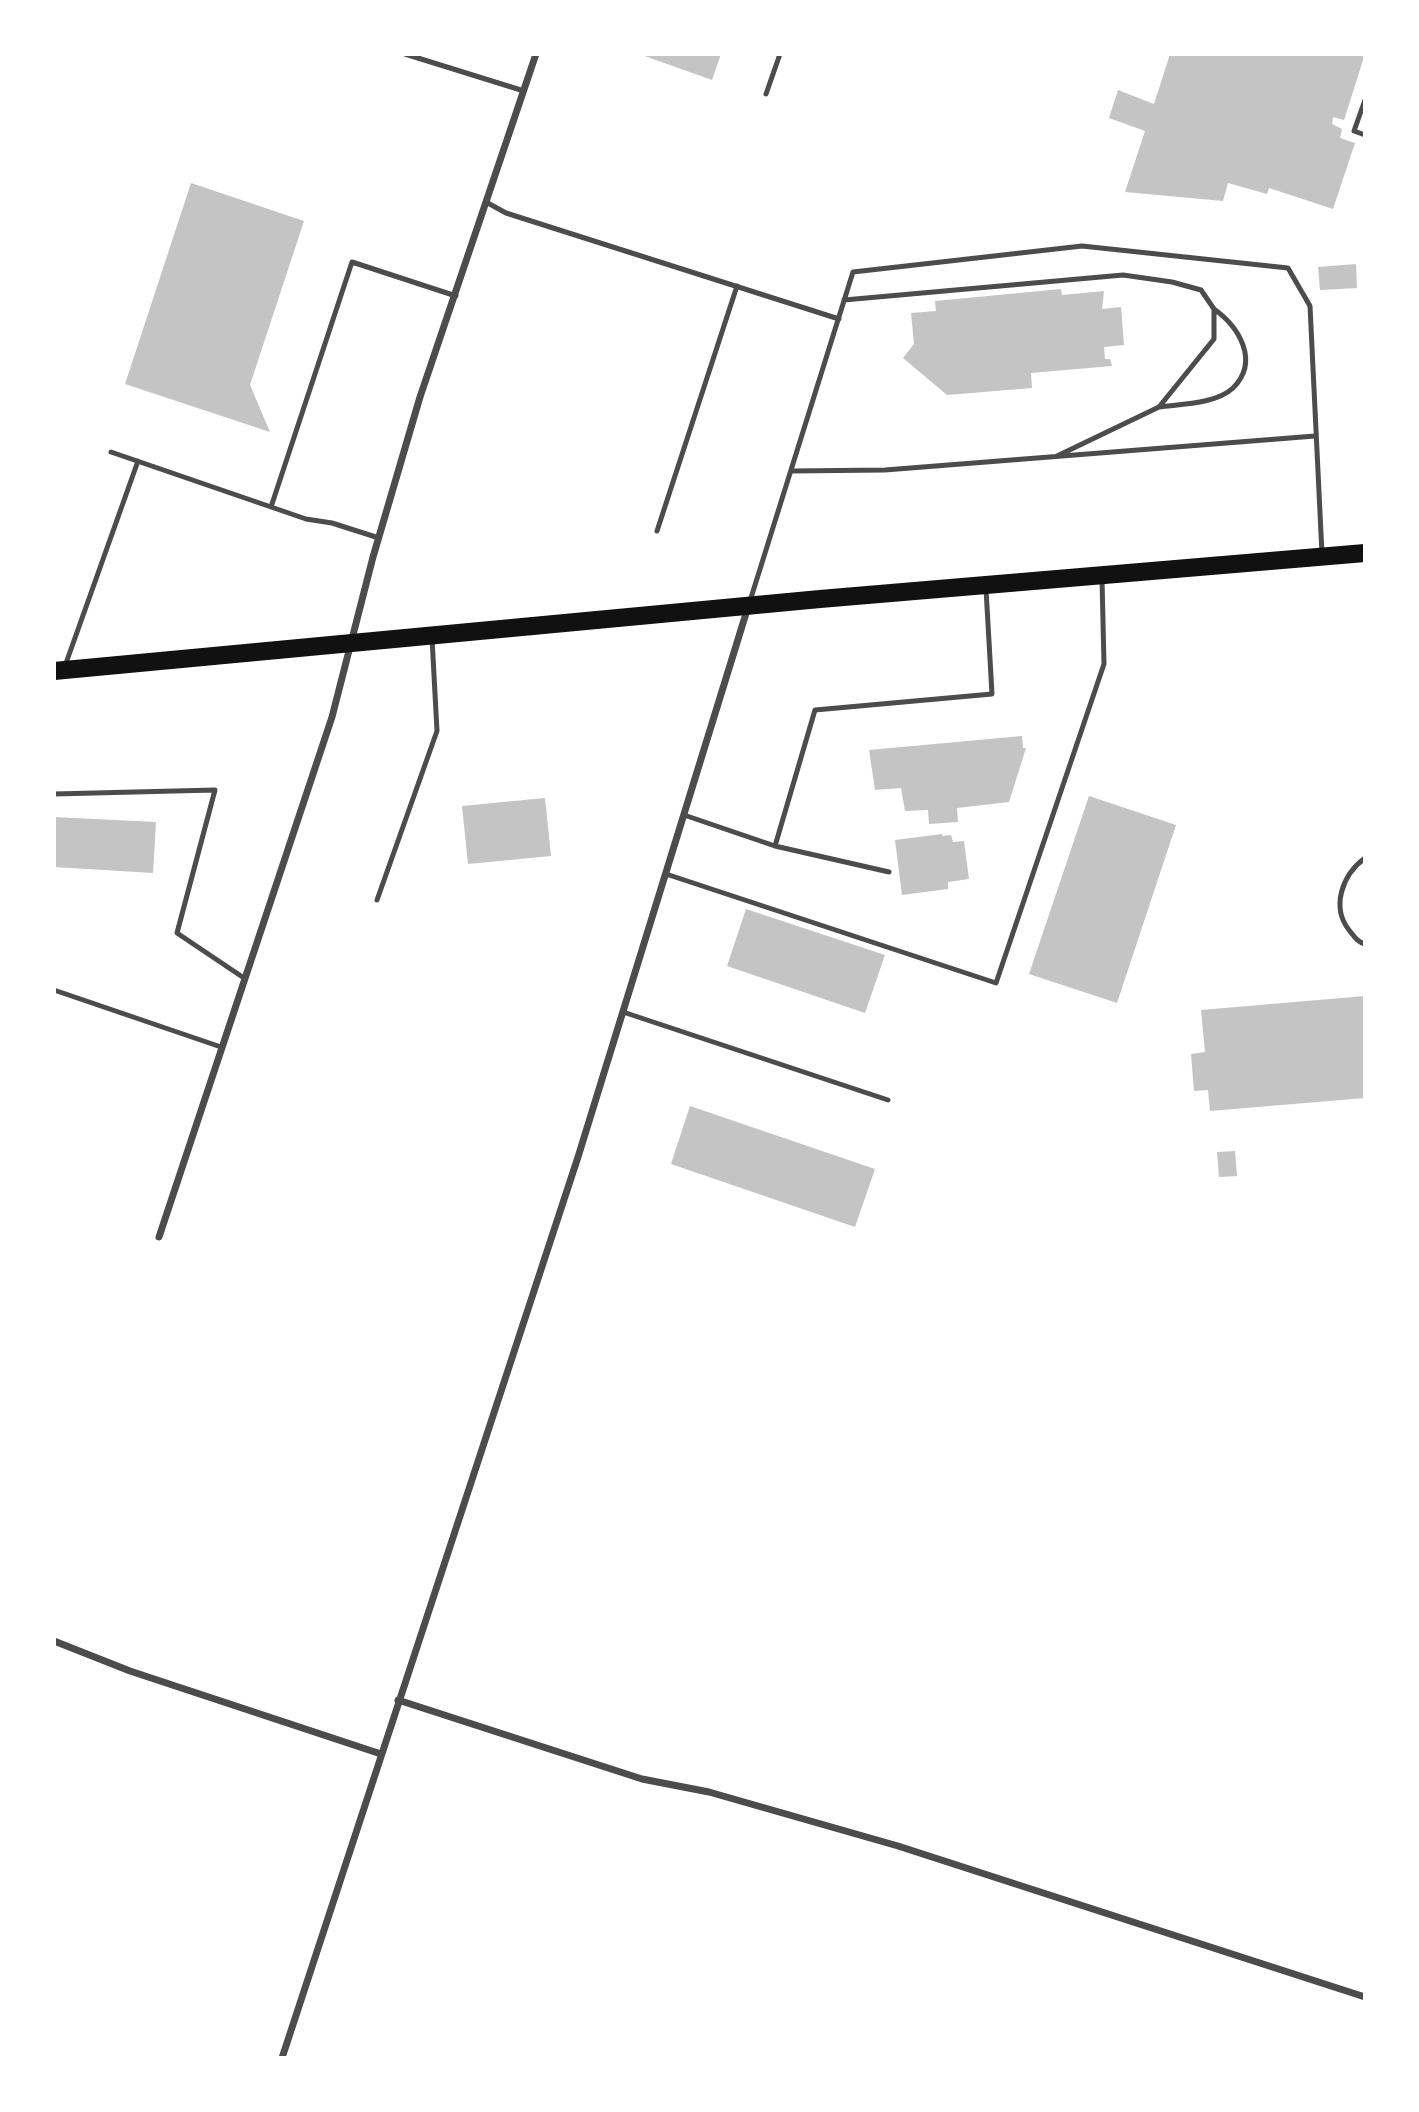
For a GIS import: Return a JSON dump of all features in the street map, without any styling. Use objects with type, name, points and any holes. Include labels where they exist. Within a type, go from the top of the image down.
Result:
[{"type":"main road","points":[[59,670],[1365,553]]},
{"type":"street","points":[[159,1237],[336,706],[379,538],[420,397],[536,54]]},
{"type":"street","points":[[282,2058],[623,1012],[748,607]]},
{"type":"street","points":[[54,1642],[130,1671],[381,1754]]},
{"type":"street","points":[[398,1700],[642,1779],[709,1791],[911,1850],[1365,1997]]},
{"type":"lane","points":[[405,54],[524,91]]},
{"type":"lane","points":[[766,94],[780,54]]},
{"type":"lane","points":[[1365,100],[1354,131],[1365,135]]},
{"type":"lane","points":[[486,202],[506,213],[839,319]]},
{"type":"lane","points":[[748,607],[853,272],[1082,246],[1288,268],[1310,306],[1322,557]]},
{"type":"lane","points":[[271,507],[352,262],[456,296]]},
{"type":"lane","points":[[844,300],[1123,275],[1172,282],[1201,290],[1214,309],[1231,321],[1244,344],[1246,365],[1233,388],[1205,401],[1159,407],[1057,456]]},
{"type":"lane","points":[[657,531],[737,286]]},
{"type":"lane","points":[[1159,407],[1213,339],[1214,309]]},
{"type":"lane","points":[[791,471],[849,472],[1315,436]]},
{"type":"lane","points":[[111,452],[271,507],[379,538]]},
{"type":"lane","points":[[59,670],[138,461]]},
{"type":"lane","points":[[666,874],[996,983],[1104,664],[1102,576]]},
{"type":"lane","points":[[775,846],[815,710],[992,694],[986,586]]},
{"type":"lane","points":[[377,900],[437,731],[432,635]]},
{"type":"lane","points":[[54,794],[215,790],[177,933],[244,978]]},
{"type":"lane","points":[[684,815],[775,846],[889,872]]},
{"type":"lane","points":[[1365,858],[1355,866],[1340,892],[1341,919],[1359,943],[1365,944]]},
{"type":"lane","points":[[54,990],[221,1047]]},
{"type":"lane","points":[[623,1012],[888,1100]]},
{"type":"building","points":[[639,54],[721,54],[712,80]]},
{"type":"building","points":[[1170,54],[1365,54],[1344,120],[1333,117],[1332,124],[1342,129],[1340,138],[1355,143],[1333,209],[1269,188],[1267,194],[1228,183],[1223,201],[1125,192],[1145,131],[1109,118],[1118,90],[1154,104]]},
{"type":"building","points":[[191,183],[304,221],[250,385],[270,432],[125,384]]},
{"type":"building","points":[[1356,264],[1357,288],[1320,290],[1318,267]]},
{"type":"building","points":[[1061,289],[1062,295],[1104,291],[1102,309],[1121,307],[1124,345],[1104,347],[1105,359],[1110,359],[1112,366],[1031,373],[1032,388],[947,395],[903,358],[914,344],[911,313],[936,311],[935,301]]},
{"type":"building","points":[[1022,736],[1023,748],[1026,748],[1009,802],[957,808],[958,822],[929,824],[928,810],[905,811],[901,788],[875,790],[869,750]]},
{"type":"building","points":[[1089,796],[1176,825],[1117,1003],[1029,974]]},
{"type":"building","points":[[545,798],[551,856],[468,864],[462,806]]},
{"type":"building","points":[[54,817],[156,822],[153,873],[54,867]]},
{"type":"building","points":[[951,835],[953,842],[964,841],[969,879],[948,882],[948,889],[902,895],[895,840]]},
{"type":"building","points":[[746,909],[885,955],[865,1013],[727,966]]},
{"type":"building","points":[[1365,996],[1365,1098],[1210,1111],[1208,1090],[1194,1091],[1191,1054],[1205,1052],[1201,1010]]},
{"type":"building","points":[[690,1106],[875,1169],[855,1227],[671,1164]]},
{"type":"building","points":[[1235,1151],[1237,1176],[1219,1177],[1217,1152]]}]
